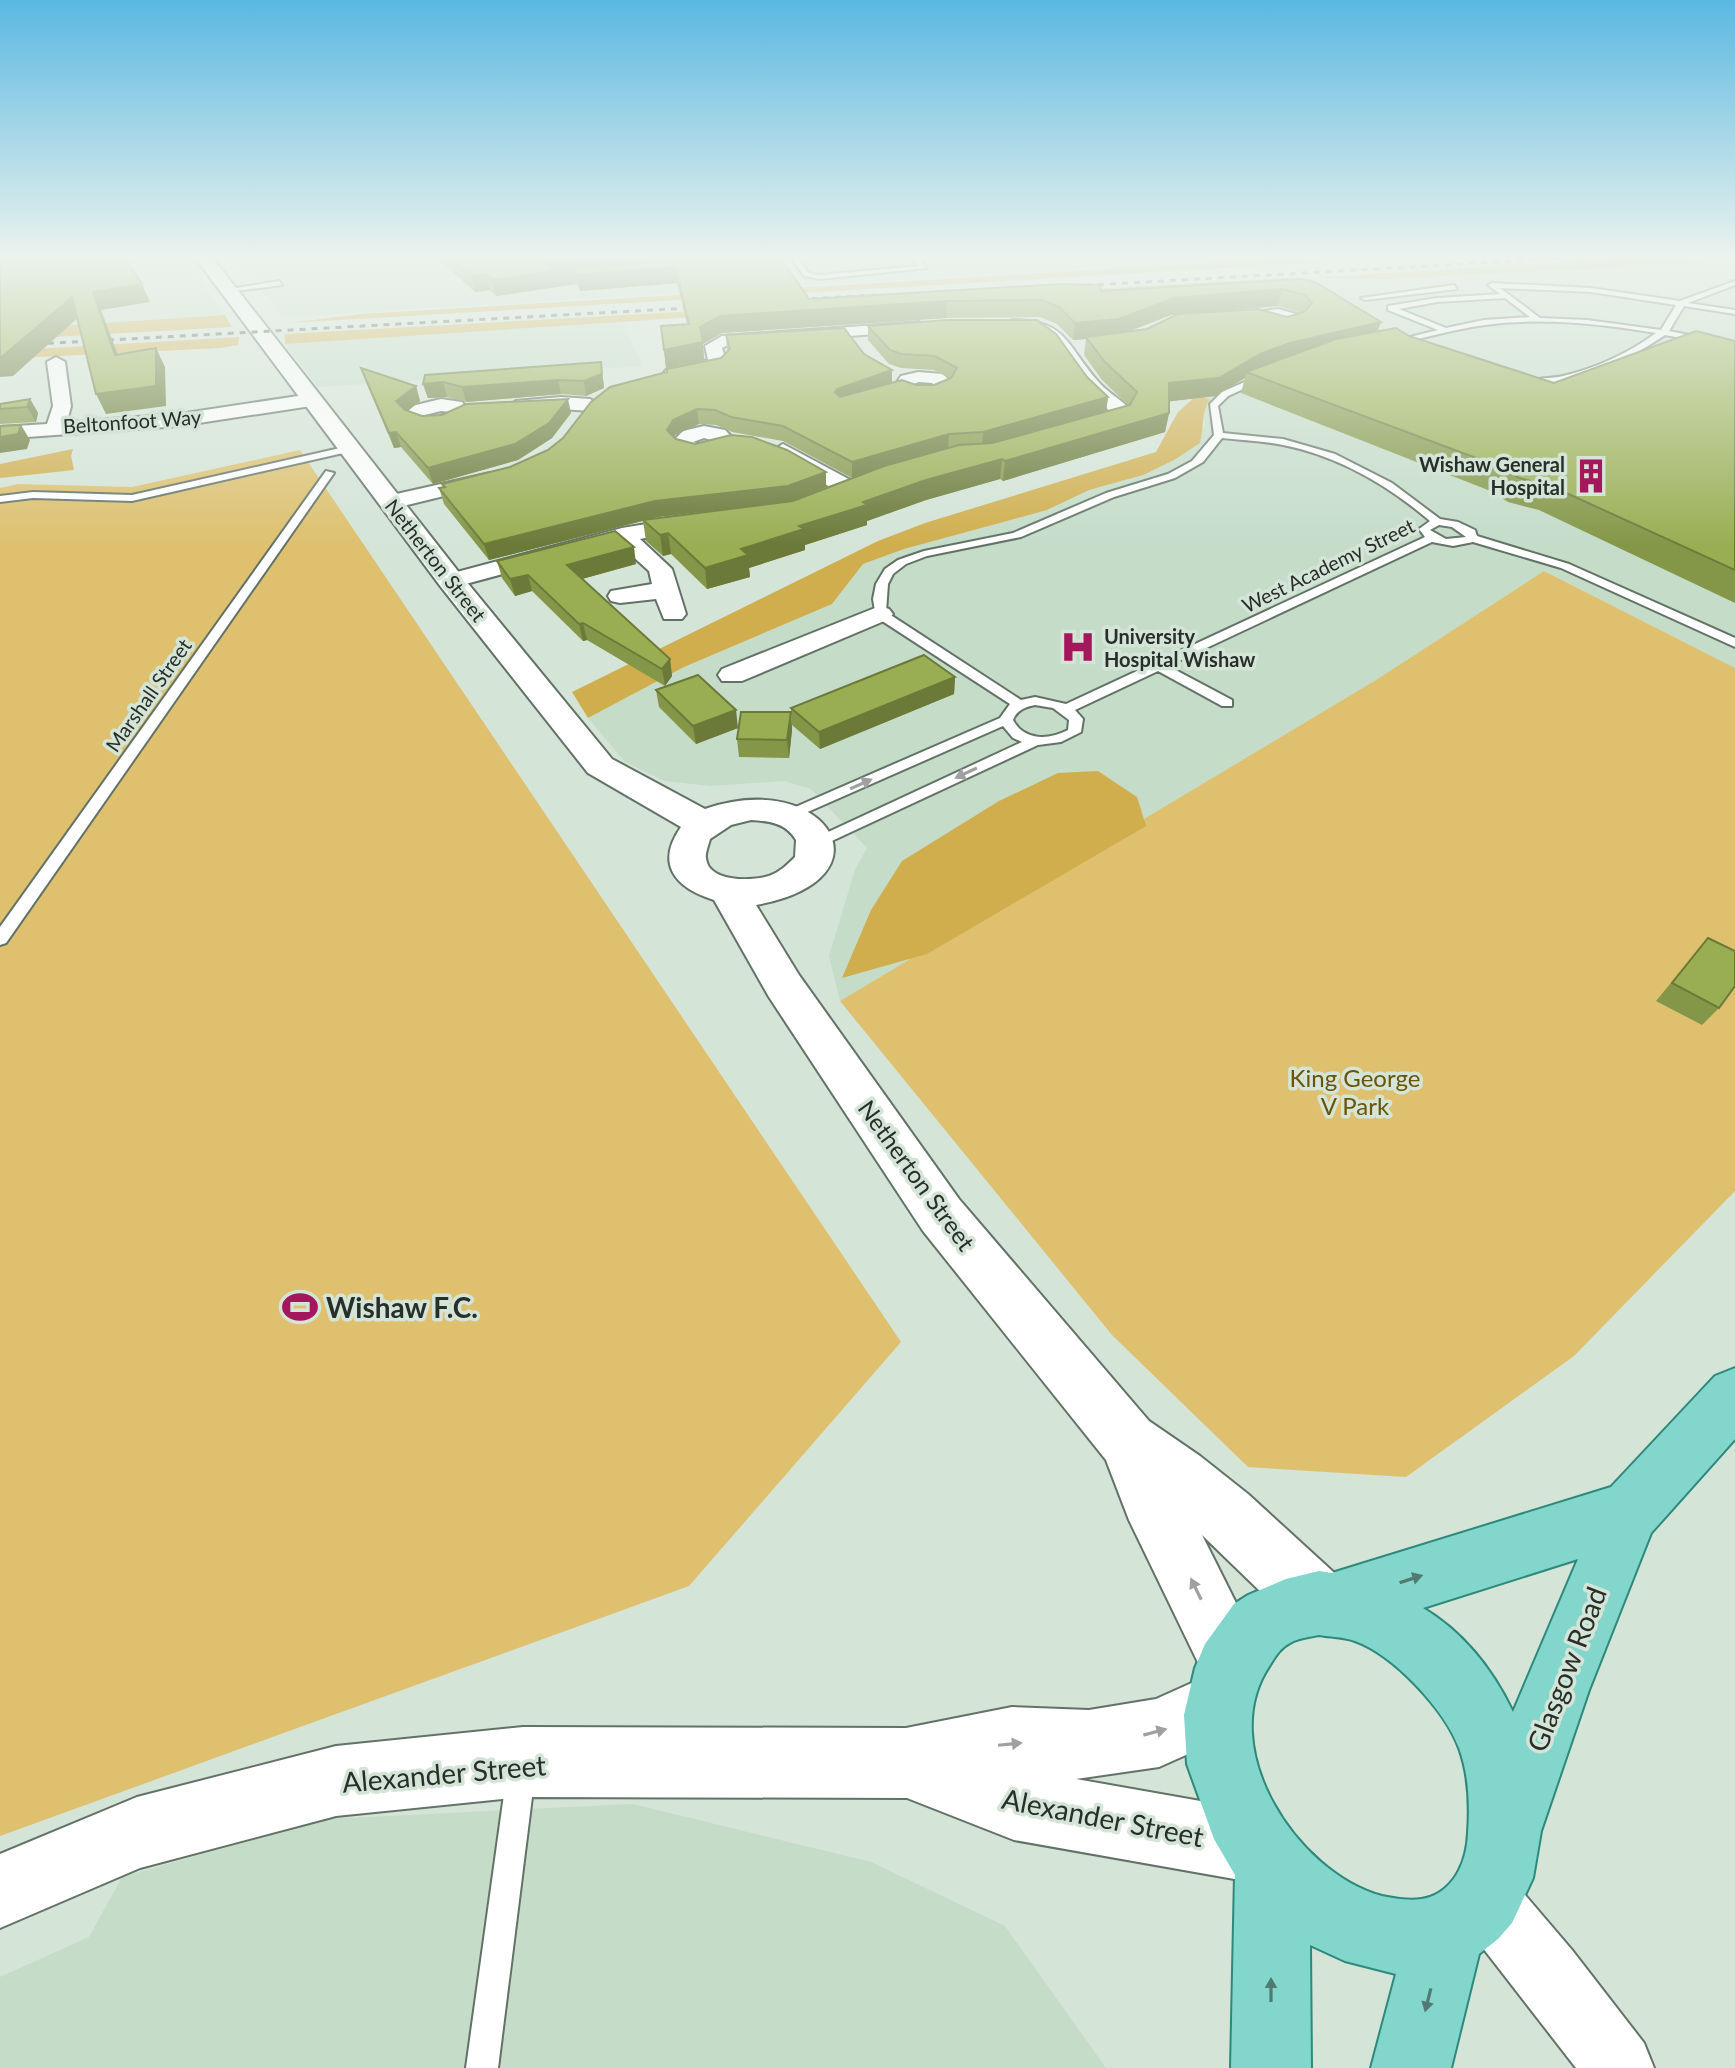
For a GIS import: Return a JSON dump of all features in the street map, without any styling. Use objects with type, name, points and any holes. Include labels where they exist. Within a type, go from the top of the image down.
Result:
[{"type":"main road","name":"Glasgow Road","points":[[1506,1828],[1555,1690],[1629,1512],[1735,1396]]},
{"type":"main road","points":[[1466,1915],[1410,1938],[1376,1935],[1341,1924],[1304,1900],[1264,1857],[1232,1800],[1220,1752],[1224,1682],[1259,1625],[1284,1612],[1328,1603],[1629,1512]]},
{"type":"main road","points":[[1328,1603],[1381,1618],[1421,1644],[1456,1681],[1484,1726],[1502,1777],[1506,1828],[1501,1866],[1466,1915],[1411,2068]]},
{"type":"main road","points":[[1264,1857],[1271,2068]]},
{"type":"street","name":"Netherton Street","points":[[275,353],[451,581],[600,766],[704,824]]},
{"type":"street","points":[[655,378],[714,366],[719,362],[715,353]]},
{"type":"street","points":[[1059,435],[1119,417],[1123,413],[1091,385],[1077,353]]},
{"type":"street","points":[[56,426],[62,406],[56,367],[79,369]]},
{"type":"street","name":"Beltonfoot Way","points":[[0,433],[56,426],[179,420],[311,400]]},
{"type":"street","points":[[476,410],[596,402],[573,425]]},
{"type":"street","points":[[745,441],[782,449],[855,486],[821,503]]},
{"type":"street","points":[[391,502],[507,474]]},
{"type":"street","points":[[451,581],[622,535],[658,527],[721,520]]},
{"type":"street","points":[[620,596],[669,602],[660,569],[622,535]]},
{"type":"street","points":[[732,675],[880,614]]},
{"type":"street","points":[[751,809],[789,815],[809,829],[816,843],[815,856],[798,879],[779,888],[751,893],[729,892],[702,881],[690,869],[686,855],[692,836],[704,824],[729,812],[751,809]]},
{"type":"street","name":"Netherton Street","points":[[729,892],[784,986],[941,1215],[1128,1442],[1179,1477],[1328,1603]]},
{"type":"street","name":"Netherton Street","points":[[1128,1442],[1224,1682]]},
{"type":"street","name":"Alexander Street","points":[[0,1891],[137,1833],[336,1781],[523,1762],[906,1763],[1012,1742],[1089,1745],[1159,1733],[1224,1682]]},
{"type":"street","name":"Alexander Street","points":[[906,1763],[1014,1804],[1264,1857]]},
{"type":"street","points":[[1466,1915],[1548,1974],[1619,2068]]},
{"type":"lane","points":[[1519,380],[1545,384],[1630,353]]},
{"type":"lane","points":[[1020,705],[880,614],[878,600],[883,580],[900,563],[921,555],[1007,538],[1114,493],[1169,478],[1207,453],[1219,435],[1213,406],[1225,394],[1277,371]]},
{"type":"lane","points":[[1219,435],[1294,444],[1348,463],[1415,502],[1437,522],[1460,526],[1471,532],[1472,538]]},
{"type":"lane","points":[[0,499],[42,494],[102,500],[132,498],[349,449]]},
{"type":"lane","name":"Marshall Street","points":[[0,939],[329,473]]},
{"type":"lane","points":[[1437,522],[1424,529],[1432,538],[1454,543],[1472,538],[1565,566],[1735,643]]},
{"type":"lane","name":"West Academy Street","points":[[1067,709],[1432,538]]},
{"type":"lane","points":[[1160,667],[1227,703]]},
{"type":"lane","points":[[1043,702],[1067,709],[1076,719],[1074,732],[1054,741],[1036,741],[1014,733],[1006,720],[1008,712],[1020,705],[1043,702]]},
{"type":"lane","points":[[789,815],[1006,720]]},
{"type":"lane","points":[[816,843],[1036,741]]},
{"type":"lane","points":[[482,2068],[523,1762]]},
{"type":"shaded area","points":[[0,353],[130,353],[0,359]]},
{"type":"shaded area","points":[[292,353],[636,353],[642,366],[318,387]]},
{"type":"shaded area","name":"University Hospital Wishaw","points":[[1298,353],[1735,353],[1735,668],[1544,571],[1376,680],[840,1001],[829,956],[855,870],[867,848],[811,789],[784,781],[711,786],[664,781],[625,762],[588,718],[684,667],[832,604],[863,564],[904,549],[1047,510],[1089,490],[1143,475],[1205,426],[1204,408],[1197,395]]},
{"type":"shaded area","points":[[1197,395],[1210,399],[1200,443],[1143,475],[1089,490],[1047,510],[904,549],[863,564],[832,604],[684,667],[588,718],[572,692],[878,541],[925,523],[1156,452],[1178,412]]},
{"type":"shaded area","points":[[73,449],[74,470],[0,478],[0,464]]},
{"type":"shaded area","points":[[1098,771],[1137,797],[1146,826],[927,954],[842,978],[871,910],[902,861],[999,801],[1058,773]]},
{"type":"shaded area","points":[[633,1804],[871,1862],[1005,1926],[1106,2068],[0,2068],[0,1977],[89,1937],[122,1877],[326,1819]]},
{"type":"green space","points":[[300,450],[901,1342],[689,1586],[0,1836],[0,488],[18,484],[132,487]]},
{"type":"green space","name":"King George V Park","points":[[1544,571],[1735,668],[1735,1191],[1574,1356],[1406,1477],[1248,1467],[1112,1335],[840,1001],[1376,680]]},
{"type":"building","points":[[86,353],[114,353],[115,355],[156,353],[156,386],[96,394]]},
{"type":"building","points":[[726,353],[863,353],[892,370],[837,389],[835,392],[840,397],[902,380],[916,385],[934,385],[951,378],[957,368],[935,356],[897,353],[1069,353],[1087,377],[1108,397],[983,432],[949,434],[852,462],[783,426],[731,417],[715,410],[697,409],[673,420],[667,430],[676,439],[695,444],[731,435],[752,437],[787,450],[826,472],[788,486],[655,501],[484,544],[439,488],[445,487],[442,484],[510,467],[548,450],[563,438],[591,402],[610,387],[667,372],[667,369],[721,358]]},
{"type":"building","points":[[1098,353],[1264,353],[1219,378],[1169,383],[1169,413],[1005,461],[1002,459],[926,480],[863,502],[867,505],[799,526],[804,529],[741,549],[748,555],[705,568],[668,533],[660,535],[643,520],[793,501],[884,466],[959,445],[992,443],[1130,405],[1137,392]]},
{"type":"building","name":"Wishaw General Hospital","points":[[1299,353],[1460,353],[1554,383],[1637,353],[1735,353],[1735,570],[1551,486],[1519,478],[1503,468],[1246,372]]},
{"type":"building","points":[[601,362],[602,374],[584,381],[462,387],[443,382],[423,384],[425,375]]},
{"type":"building","points":[[361,368],[416,386],[396,401],[405,410],[422,416],[442,415],[466,404],[568,399],[549,423],[515,444],[428,468],[396,432],[389,433]]},
{"type":"building","points":[[30,399],[27,407],[0,409],[0,404]]},
{"type":"building","points":[[21,425],[18,434],[0,437],[0,426]]},
{"type":"building","points":[[615,531],[634,547],[567,565],[670,659],[662,669],[583,623],[579,624],[528,575],[510,579],[497,561]]},
{"type":"building","points":[[924,655],[955,677],[819,732],[791,708]]},
{"type":"building","points":[[698,675],[736,710],[693,726],[656,690]]},
{"type":"building","points":[[741,712],[791,712],[787,740],[737,739]]},
{"type":"building","points":[[1708,938],[1735,951],[1735,986],[1719,1008],[1672,983]]},
{"type":"place","name":"Wishaw General Hospital","points":[[1591,476]]},
{"type":"place","name":"University Hospital Wishaw","points":[[1078,647]]},
{"type":"place","name":"Wishaw F.C.","points":[[300,1307]]}]
